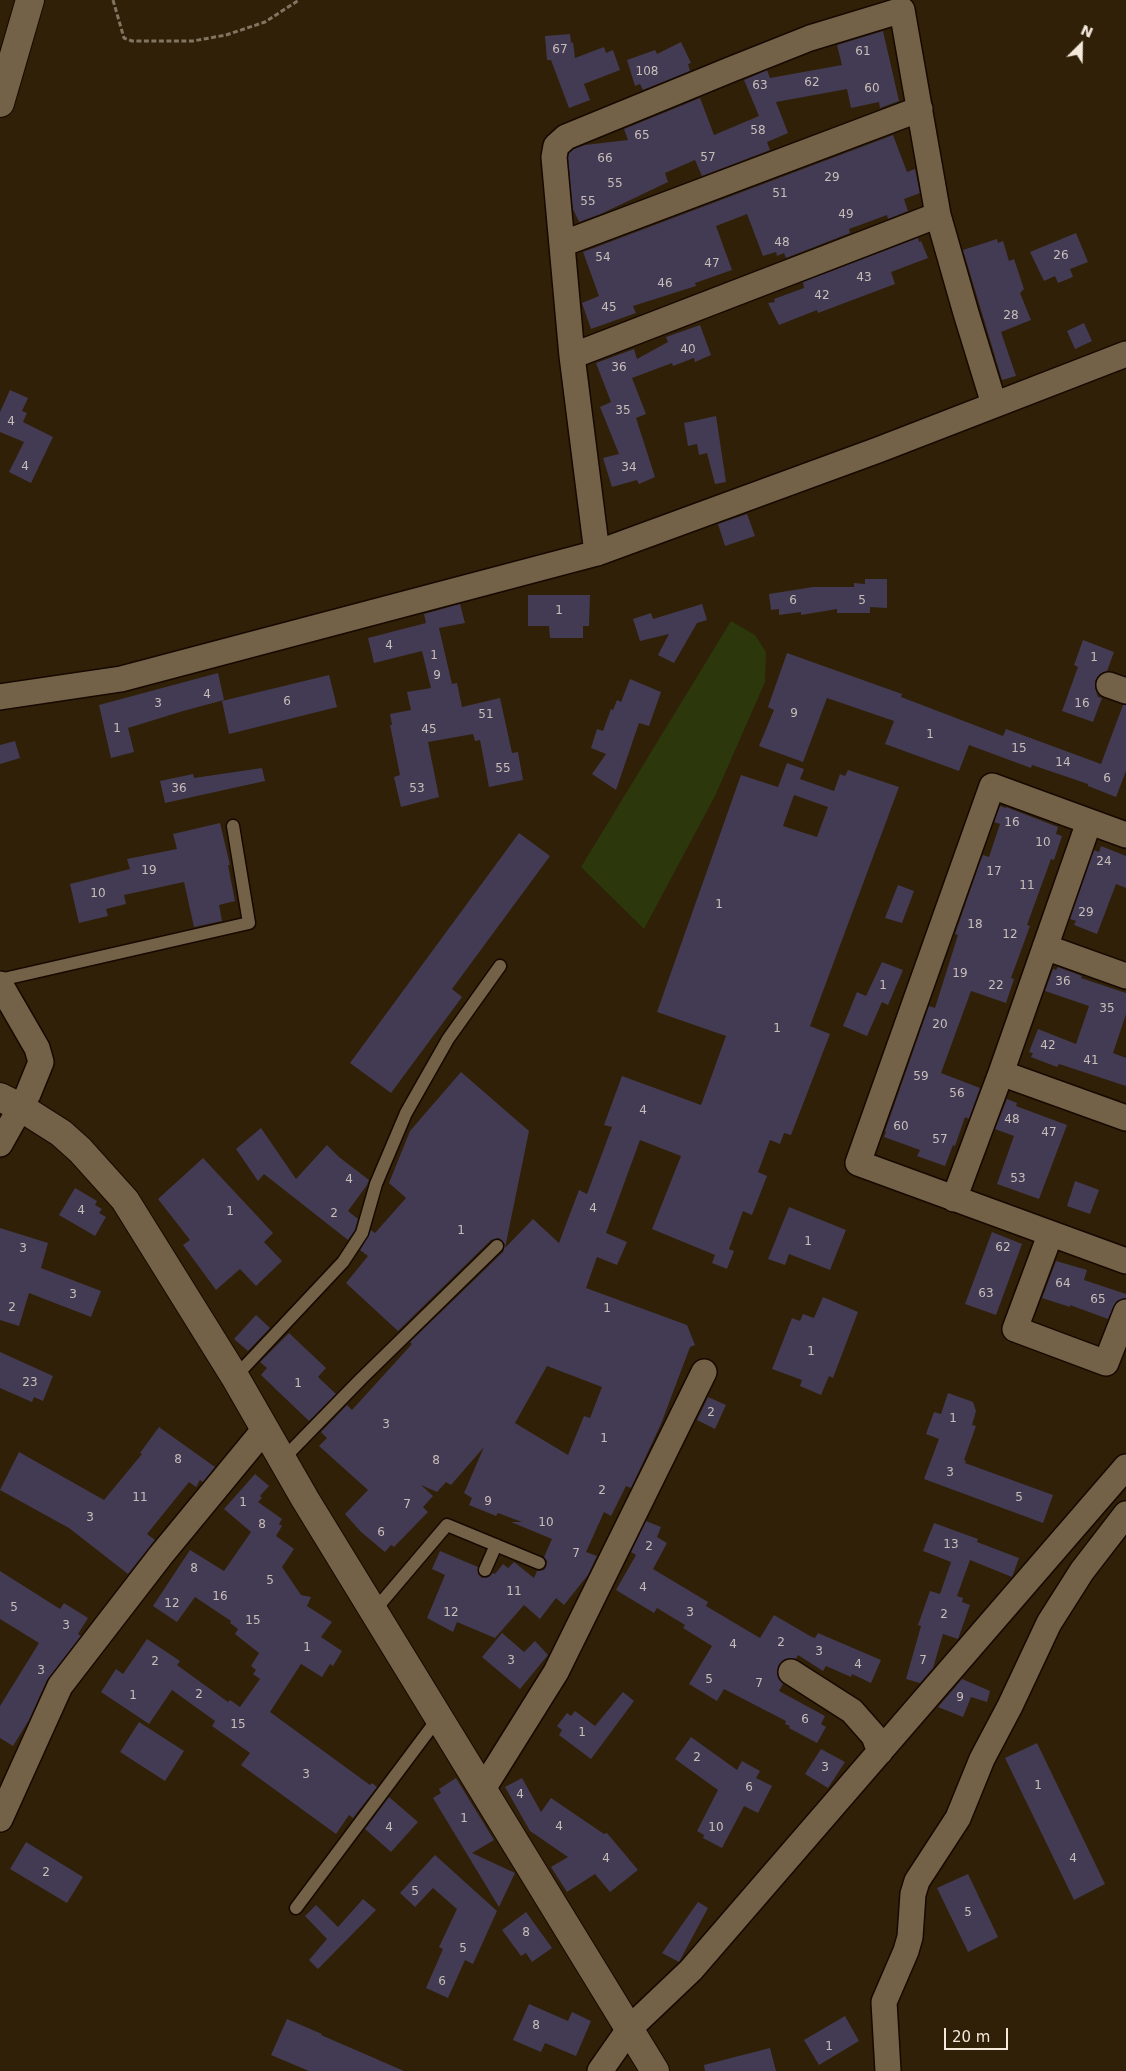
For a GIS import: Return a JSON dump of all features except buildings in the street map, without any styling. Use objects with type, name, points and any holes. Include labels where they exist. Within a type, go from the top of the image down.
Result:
[{"type":"street","points":[[0,103],[30,0]]},
{"type":"street","points":[[597,553],[572,356],[554,157],[556,146],[566,137],[810,38],[901,5],[938,216],[994,404]]},
{"type":"street","points":[[562,244],[920,109]]},
{"type":"street","points":[[572,356],[938,216]]},
{"type":"street","points":[[0,697],[121,679],[597,553],[878,450],[1126,354]]},
{"type":"street","points":[[1126,835],[992,786],[858,1163],[1050,1235],[1126,1261]]},
{"type":"street","points":[[954,1199],[1001,1073],[1089,822]]},
{"type":"street","points":[[1045,947],[1126,976]]},
{"type":"street","points":[[0,984],[41,1056],[39,1071],[10,1102],[0,1144]]},
{"type":"street","points":[[1001,1073],[1126,1118]]},
{"type":"street","points":[[10,1102],[61,1133],[80,1150],[125,1200],[235,1377],[282,1460],[655,2071]]},
{"type":"street","points":[[1050,1235],[1015,1329],[1106,1363],[1126,1312]]},
{"type":"street","points":[[483,1789],[556,1672],[704,1372]]},
{"type":"street","points":[[0,1819],[60,1686],[161,1555],[264,1430]]},
{"type":"street","points":[[600,2071],[630,2028],[691,1970],[880,1752],[1118,1494],[1126,1467]]},
{"type":"street","points":[[888,2071],[884,2002],[910,1937],[913,1894],[917,1881],[958,1818],[982,1759],[1010,1706],[1049,1622],[1082,1571],[1126,1514]]},
{"type":"street","points":[[791,1672],[852,1711],[874,1736],[880,1752]]},
{"type":"lane","points":[[0,980],[249,923],[233,826]]},
{"type":"lane","points":[[235,1377],[343,1262],[362,1233],[376,1184],[406,1113],[448,1039],[500,966]]},
{"type":"lane","points":[[282,1460],[362,1378],[497,1246]]},
{"type":"lane","points":[[374,1611],[447,1525],[539,1562]]},
{"type":"lane","points":[[485,1570],[496,1545]]},
{"type":"lane","points":[[296,1908],[439,1717]]},
{"type":"path","points":[[113,0],[124,38],[132,41],[192,41],[226,35],[266,22],[299,0]]},
{"type":"green space","points":[[731,621],[755,635],[766,652],[765,682],[715,796],[644,929],[581,867]]}]
